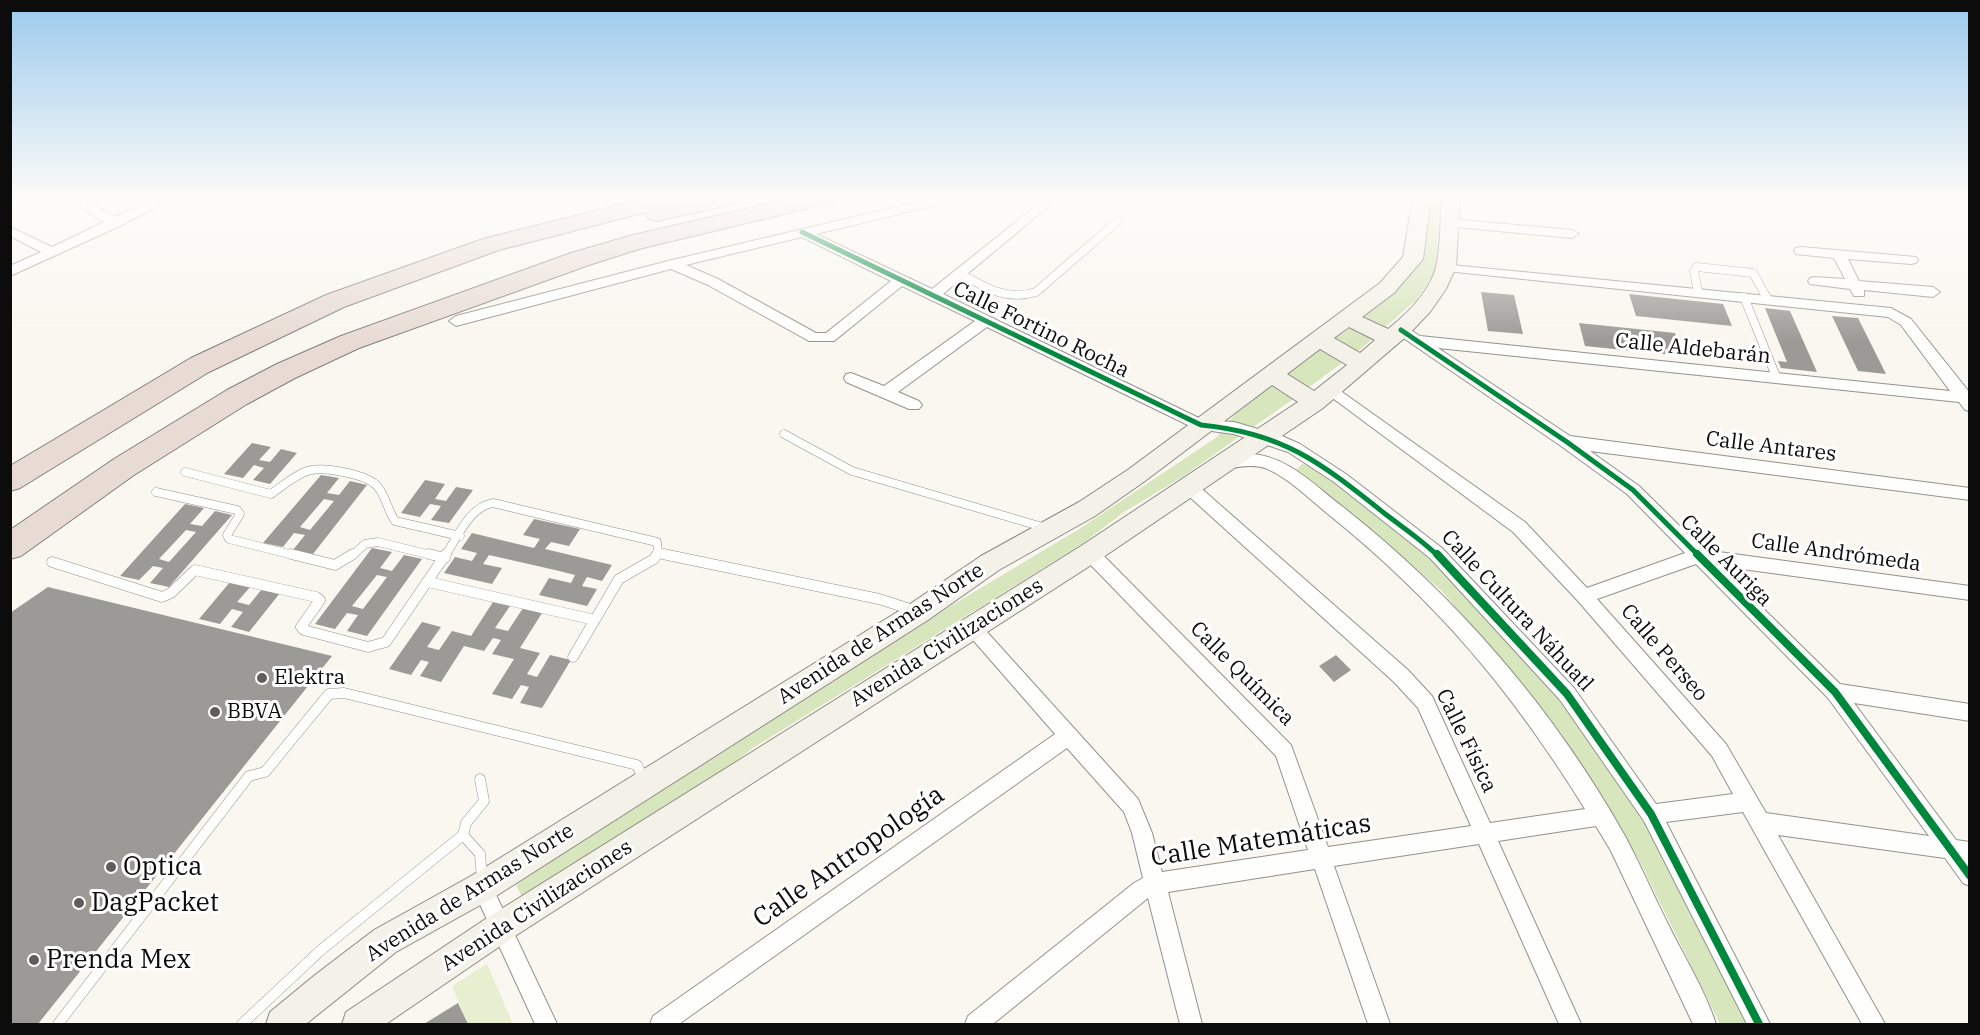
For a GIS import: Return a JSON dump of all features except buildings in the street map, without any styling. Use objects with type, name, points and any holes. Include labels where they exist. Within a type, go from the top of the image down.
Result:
[{"type":"highway","points":[[457,256],[480,245]]},
{"type":"highway","points":[[10,480],[200,365],[243,343],[335,301],[487,245]]},
{"type":"highway","points":[[457,256],[502,245]]},
{"type":"highway","points":[[457,256],[518,245]]},
{"type":"highway","points":[[10,547],[124,467],[237,397],[286,371],[350,342],[580,258],[625,245]]},
{"type":"main road","name":"Avenida de Armas Norte","points":[[282,1024],[326,986],[385,941],[482,887],[919,612],[990,563],[1087,509],[1129,481],[1386,288],[1413,259],[1415,245]]},
{"type":"main road","name":"Avenida Civilizaciones","points":[[358,1024],[501,927],[1090,553],[1322,396],[1362,364],[1403,336],[1442,275],[1447,245]]},
{"type":"main road","points":[[1404,269],[1442,275]]},
{"type":"main road","points":[[1348,318],[1403,336]]},
{"type":"main road","points":[[1319,339],[1362,364]]},
{"type":"main road","points":[[1271,374],[1322,396]]},
{"type":"street","points":[[39,245],[52,252]]},
{"type":"street","points":[[10,272],[67,245]]},
{"type":"street","points":[[456,321],[748,245]]},
{"type":"street","name":"Calle Fortino Rocha","points":[[829,245],[1201,425]]},
{"type":"street","points":[[933,295],[996,245]]},
{"type":"street","points":[[1801,250],[1911,260]]},
{"type":"street","points":[[1839,254],[1869,311]]},
{"type":"street","points":[[672,264],[714,282],[814,338],[821,339],[829,338],[901,280]]},
{"type":"street","points":[[1442,275],[1698,292],[1891,313],[1900,317],[1968,400]]},
{"type":"street","points":[[1815,281],[1933,292]]},
{"type":"street","points":[[887,392],[984,322]]},
{"type":"street","name":"Calle Aldebarán","points":[[1403,336],[1968,400]]},
{"type":"street","name":"Calle Auriga","points":[[1403,336],[1567,442],[1633,490],[1835,692],[1960,851],[1970,876]]},
{"type":"street","points":[[851,378],[914,405]]},
{"type":"street","name":"Calle Perseo","points":[[1322,396],[1519,527],[1584,596],[1719,750],[1874,1024]]},
{"type":"street","name":"Calle Cultura Náhuatl","points":[[1201,425],[1234,428],[1294,448],[1340,478],[1436,553],[1568,694],[1651,814],[1759,1024]]},
{"type":"street","name":"Calle Antares","points":[[1567,442],[1970,494]]},
{"type":"street","points":[[1223,463],[1266,463],[1290,477],[1343,517],[1426,590],[1478,646],[1541,724],[1618,844],[1706,1024]]},
{"type":"street","name":"Calle Física","points":[[1188,486],[1418,693],[1425,702],[1570,1024]]},
{"type":"street","name":"Calle Química","points":[[1090,553],[1284,751],[1379,1024]]},
{"type":"street","points":[[1584,596],[1697,556]]},
{"type":"street","name":"Calle Andrómeda","points":[[1697,556],[1970,593]]},
{"type":"street","points":[[972,627],[1131,806],[1142,833],[1191,1024]]},
{"type":"street","points":[[1835,692],[1970,712]]},
{"type":"street","name":"Calle Antropología","points":[[661,1024],[1070,735]]},
{"type":"street","points":[[1651,814],[1748,802]]},
{"type":"street","name":"Calle Matemáticas","points":[[976,1024],[1141,890],[1155,883],[1323,860],[1601,816]]},
{"type":"street","points":[[1758,822],[1960,851]]},
{"type":"street","points":[[482,887],[546,1024]]},
{"type":"lane","points":[[961,274],[1010,297],[1023,297],[1036,292],[1090,245]]},
{"type":"lane","points":[[1698,292],[1694,271],[1697,267],[1753,273],[1768,300]]},
{"type":"lane","points":[[1744,297],[1777,379]]},
{"type":"lane","points":[[784,434],[852,471],[1050,528]]},
{"type":"lane","points":[[185,472],[272,494],[307,471],[318,468],[372,480],[378,487],[394,521],[460,536]]},
{"type":"lane","points":[[156,492],[237,510],[240,514],[227,535],[229,539],[335,565],[351,558],[368,541],[445,558]]},
{"type":"lane","points":[[52,562],[162,597],[171,593],[189,574],[201,570],[316,597],[320,600],[301,627],[304,630],[368,647],[386,642],[476,510],[484,504],[493,503],[657,542],[658,553],[654,559],[619,579],[573,657]]},
{"type":"lane","points":[[658,553],[879,599],[919,612]]},
{"type":"lane","points":[[428,582],[595,620]]},
{"type":"lane","points":[[58,1024],[249,776],[265,772],[329,694],[344,693],[637,765],[645,784]]},
{"type":"lane","points":[[242,1024],[264,1001],[363,915],[463,835],[466,823],[484,801],[480,779]]},
{"type":"lane","points":[[463,835],[480,854],[482,887]]},
{"type":"green space","points":[[1425,245],[1441,245],[1439,267],[1417,299],[1362,348],[1292,400],[1182,477],[1124,512],[1082,544],[753,748],[699,789],[524,901],[516,885],[574,844],[944,610],[1079,529],[1217,437],[1246,400],[1350,328],[1421,263]]},
{"type":"green space","points":[[1302,464],[1310,465],[1336,482],[1432,558],[1560,695],[1620,780],[1658,844],[1749,1024],[1720,1024],[1641,864],[1561,733],[1441,590],[1296,470]]},
{"type":"green space","points":[[487,964],[513,1024],[468,1024],[452,986]]},
{"type":"cycle path","points":[[829,245],[1201,425],[1234,428],[1276,440],[1294,448],[1340,478],[1436,553],[1567,694],[1651,814],[1759,1024]]},
{"type":"cycle path","points":[[1401,330],[1567,442],[1633,490],[1835,692],[1970,876]]},
{"type":"place","name":"Elektra","points":[[262,678]]},
{"type":"place","name":"BBVA","points":[[215,712]]},
{"type":"place","name":"Optica","points":[[111,867]]},
{"type":"place","name":"DagPacket","points":[[79,903]]},
{"type":"place","name":"Prenda Mex","points":[[34,960]]}]
